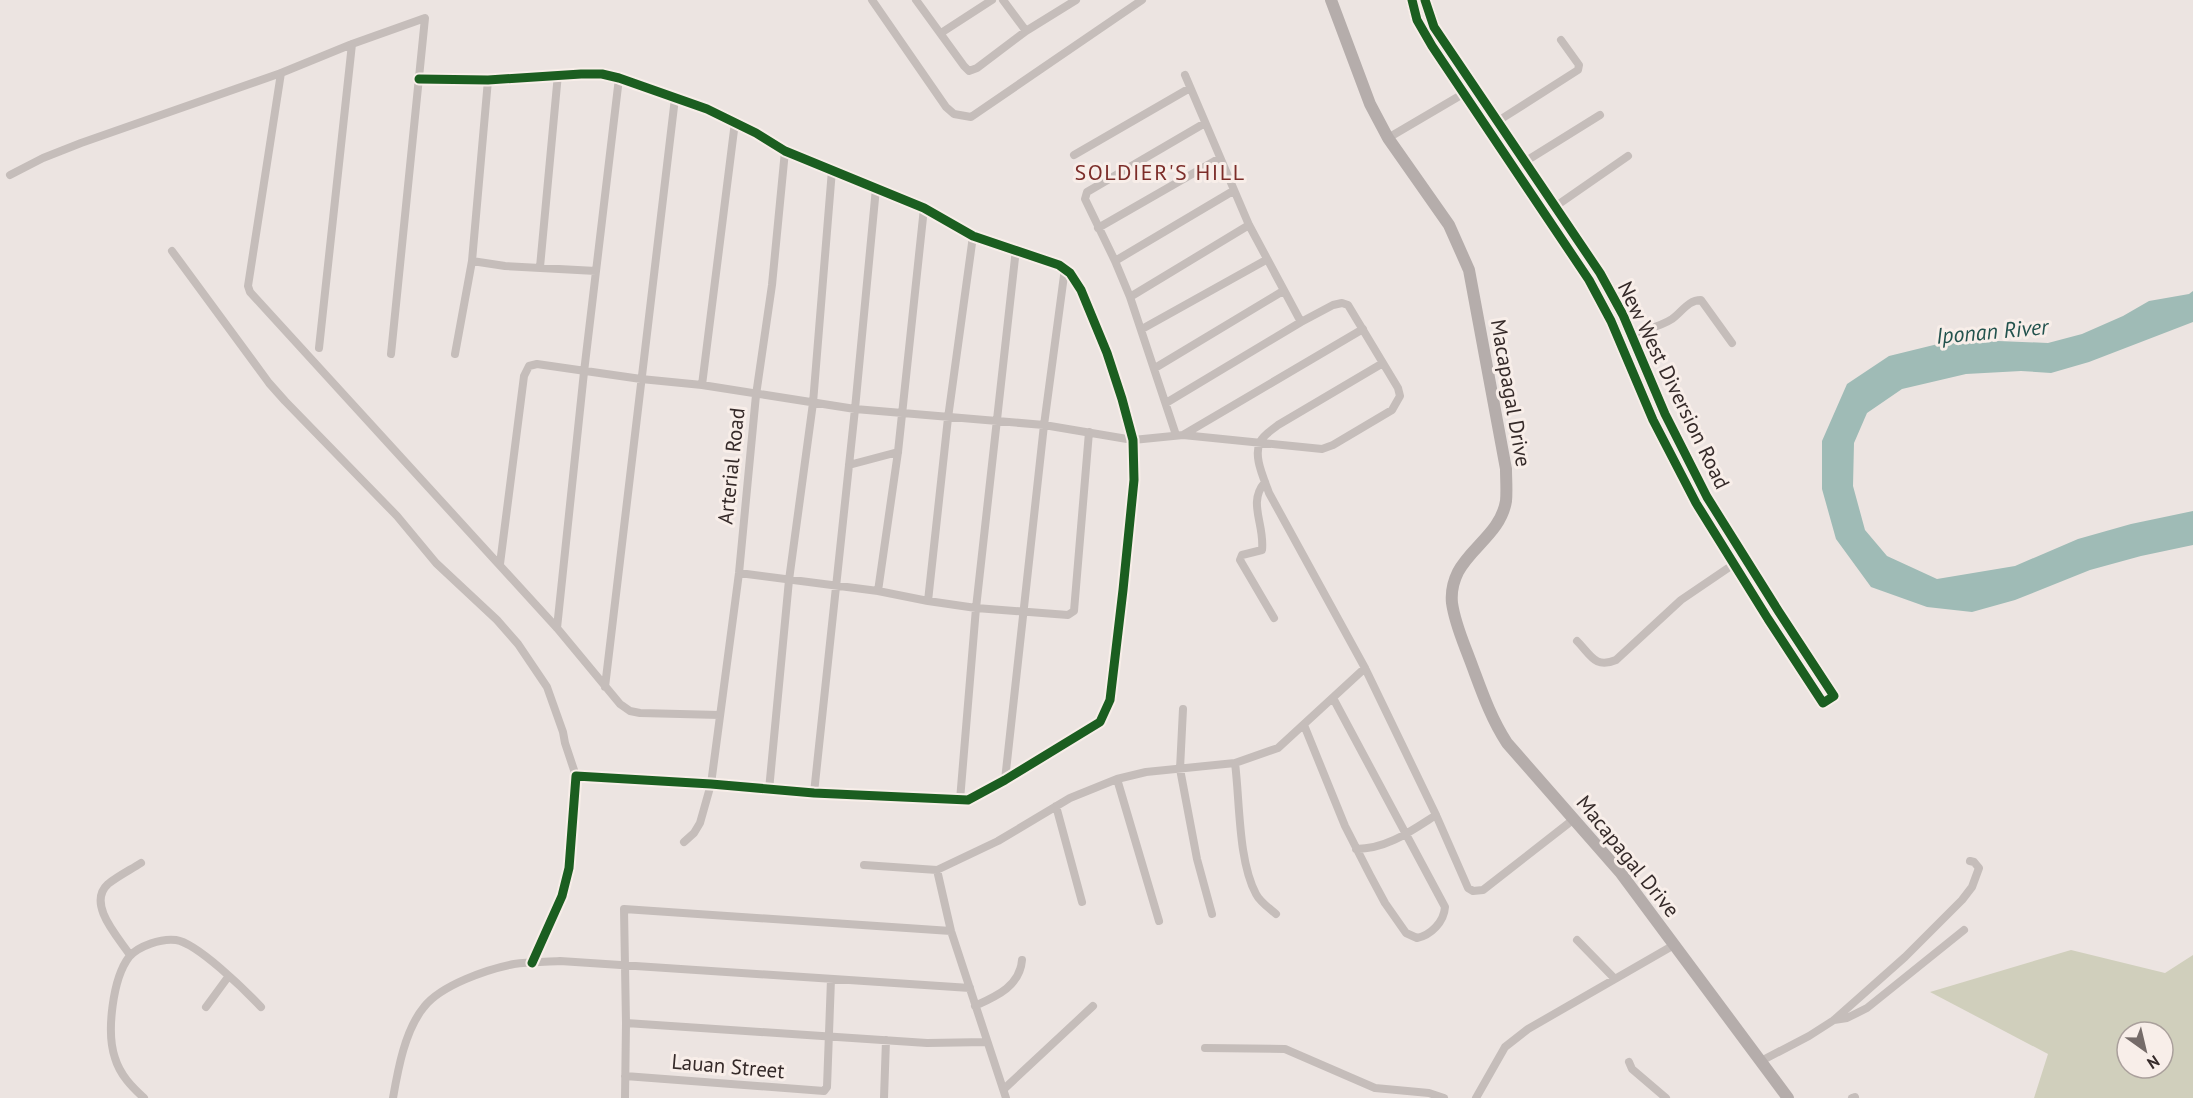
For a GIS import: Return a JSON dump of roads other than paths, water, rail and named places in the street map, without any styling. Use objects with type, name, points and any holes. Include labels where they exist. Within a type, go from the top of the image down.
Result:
[{"type":"street","points":[[872,0],[946,107],[961,117],[971,117],[1142,0]]},
{"type":"street","points":[[916,0],[969,71],[977,68],[1062,4],[1076,0]]},
{"type":"street","points":[[941,33],[992,0]]},
{"type":"street","points":[[1003,0],[1026,31]]},
{"type":"street","name":"Macapagal Drive","points":[[1331,0],[1370,104],[1388,138],[1449,225],[1469,270],[1506,469],[1506,501],[1500,519],[1466,560],[1452,587],[1452,601],[1456,624],[1498,729],[1507,743],[1620,873],[1788,1098]]},
{"type":"street","name":"New West Diversion Road","points":[[1412,0],[1423,33],[1469,90],[1498,121],[1600,273],[1614,299],[1665,414],[1707,497],[1779,612],[1828,699],[1734,564],[1696,503],[1638,387],[1607,312],[1469,90],[1434,27],[1425,0]]},
{"type":"street","points":[[10,175],[43,158],[81,143],[281,74],[352,44],[425,18],[391,354]]},
{"type":"street","points":[[1498,121],[1578,70],[1579,65],[1561,40]]},
{"type":"street","points":[[319,348],[352,44]]},
{"type":"street","points":[[281,74],[248,286],[250,292],[557,627],[620,704],[630,711],[663,715],[720,715]]},
{"type":"street","points":[[419,79],[488,80],[558,74],[602,74],[620,78],[735,122],[773,141],[785,151],[924,208],[974,236],[1065,268],[1076,280],[1081,290],[1107,353],[1133,440],[1134,480],[1124,590],[1110,700],[1100,722],[1084,733],[968,800],[814,793],[576,776]]},
{"type":"street","points":[[540,267],[558,74]]},
{"type":"street","points":[[1185,75],[1233,191],[1266,260],[1301,322]]},
{"type":"street","points":[[557,627],[584,372],[620,78]]},
{"type":"street","points":[[455,354],[472,261],[488,80]]},
{"type":"street","points":[[1074,155],[1190,88]]},
{"type":"street","points":[[1388,138],[1469,90]]},
{"type":"street","points":[[605,687],[675,98]]},
{"type":"street","points":[[1526,161],[1600,115]]},
{"type":"street","points":[[702,385],[735,122]]},
{"type":"street","points":[[1179,435],[1130,297],[1084,199],[1088,192],[1205,123]]},
{"type":"street","name":"Arterial Road","points":[[684,842],[694,833],[700,823],[711,784],[739,573],[756,395],[772,285],[785,151]]},
{"type":"street","points":[[1556,206],[1628,156]]},
{"type":"street","points":[[1098,228],[1220,158]]},
{"type":"street","points":[[769,790],[789,580],[813,403],[832,170]]},
{"type":"street","points":[[814,793],[876,188]]},
{"type":"street","points":[[1115,261],[1233,191]]},
{"type":"street","points":[[878,591],[898,452],[924,208]]},
{"type":"street","points":[[1130,297],[1249,225]]},
{"type":"street","points":[[928,601],[948,418],[974,236]]},
{"type":"street","points":[[960,800],[976,608],[1016,249]]},
{"type":"street","points":[[172,251],[269,383],[397,516],[436,563],[518,644],[547,687],[576,776],[569,868],[562,896],[532,963]]},
{"type":"street","points":[[1142,329],[1266,260]]},
{"type":"street","points":[[472,261],[505,266],[596,271]]},
{"type":"street","points":[[1005,780],[1044,425],[1065,268]]},
{"type":"street","points":[[1155,368],[1283,291]]},
{"type":"street","points":[[1630,335],[1664,323],[1690,302],[1701,300],[1732,343]]},
{"type":"street","points":[[500,564],[524,376],[529,366],[537,364],[584,372],[702,385],[855,410],[1044,425],[1133,440],[1179,435],[1328,448],[1392,410],[1400,396],[1398,388],[1348,305],[1342,303],[1333,304],[1301,322],[1166,403]]},
{"type":"street","points":[[1179,435],[1362,329]]},
{"type":"street","points":[[1383,363],[1278,425],[1259,443],[1259,466],[1265,482],[1365,668],[1436,815],[1465,883],[1473,891],[1478,892],[1574,819]]},
{"type":"street","points":[[739,573],[878,591],[976,608],[1068,615],[1074,611],[1089,432]]},
{"type":"street","points":[[849,465],[898,452]]},
{"type":"street","points":[[1265,482],[1257,491],[1256,496],[1261,524],[1262,550],[1242,555],[1240,560],[1274,618]]},
{"type":"street","points":[[1577,641],[1596,662],[1604,664],[1616,660],[1681,600],[1734,564]]},
{"type":"street","points":[[864,865],[937,870],[998,841],[1056,806],[1116,779],[1146,772],[1235,763],[1278,748],[1365,668]]},
{"type":"street","points":[[1304,725],[1345,826],[1385,903],[1406,933],[1417,938],[1423,937],[1438,925],[1445,915],[1445,907],[1404,835],[1333,698]]},
{"type":"street","points":[[1183,709],[1180,769],[1197,859],[1212,914]]},
{"type":"street","points":[[1235,763],[1245,857],[1250,879],[1257,897],[1275,915]]},
{"type":"street","points":[[1116,779],[1159,921]]},
{"type":"street","points":[[1056,806],[1082,902]]},
{"type":"street","points":[[1356,849],[1377,848],[1404,835],[1436,815]]},
{"type":"street","points":[[1761,1061],[1834,1020],[1905,957],[1972,887],[1978,872],[1974,862],[1970,861]]},
{"type":"street","points":[[130,955],[104,916],[101,894],[108,884],[141,863]]},
{"type":"street","points":[[937,870],[951,931],[1005,1094],[1093,1006]]},
{"type":"street","points":[[625,1098],[624,909],[951,931]]},
{"type":"street","points":[[1834,1020],[1847,1018],[1867,1008],[1964,930]]},
{"type":"street","points":[[1577,939],[1615,979]]},
{"type":"street","points":[[144,1098],[129,1084],[115,1059],[111,1038],[115,994],[119,977],[130,955],[159,941],[176,940],[191,946],[261,1007]]},
{"type":"street","points":[[1476,1098],[1505,1047],[1528,1029],[1674,945]]},
{"type":"street","points":[[975,1006],[1011,986],[1019,976],[1022,960]]},
{"type":"street","points":[[393,1098],[411,1028],[424,1007],[435,997],[457,984],[493,969],[516,964],[560,961],[970,988]]},
{"type":"street","points":[[206,1007],[228,976]]},
{"type":"street","points":[[830,1037],[831,979]]},
{"type":"street","points":[[626,1023],[927,1043],[987,1042]]},
{"type":"street","name":"Lauan Street","points":[[625,1076],[824,1090],[827,1087],[830,1037]]},
{"type":"street","points":[[884,1098],[886,1040]]},
{"type":"street","points":[[1205,1048],[1286,1049],[1375,1088],[1429,1094],[1444,1098]]},
{"type":"street","points":[[1629,1062],[1632,1069],[1666,1098]]},
{"type":"water","points":[[2193,291],[2193,322],[2089,362],[2051,373],[2021,371],[1966,374],[1902,389],[1867,413],[1854,443],[1853,486],[1865,530],[1887,556],[1937,579],[2015,566],[2078,539],[2131,524],[2193,511],[2193,545],[2090,570],[2015,600],[1972,612],[1927,607],[1871,587],[1836,539],[1822,489],[1822,441],[1847,384],[1889,356],[1946,342],[2048,343],[2082,334],[2123,316],[2149,301],[2189,294]]},
{"type":"district","name":"SOLDIER'S HILL","points":[[1160,172]]},
{"type":"water label","name":"Iponan River","points":[[1992,331]]}]
